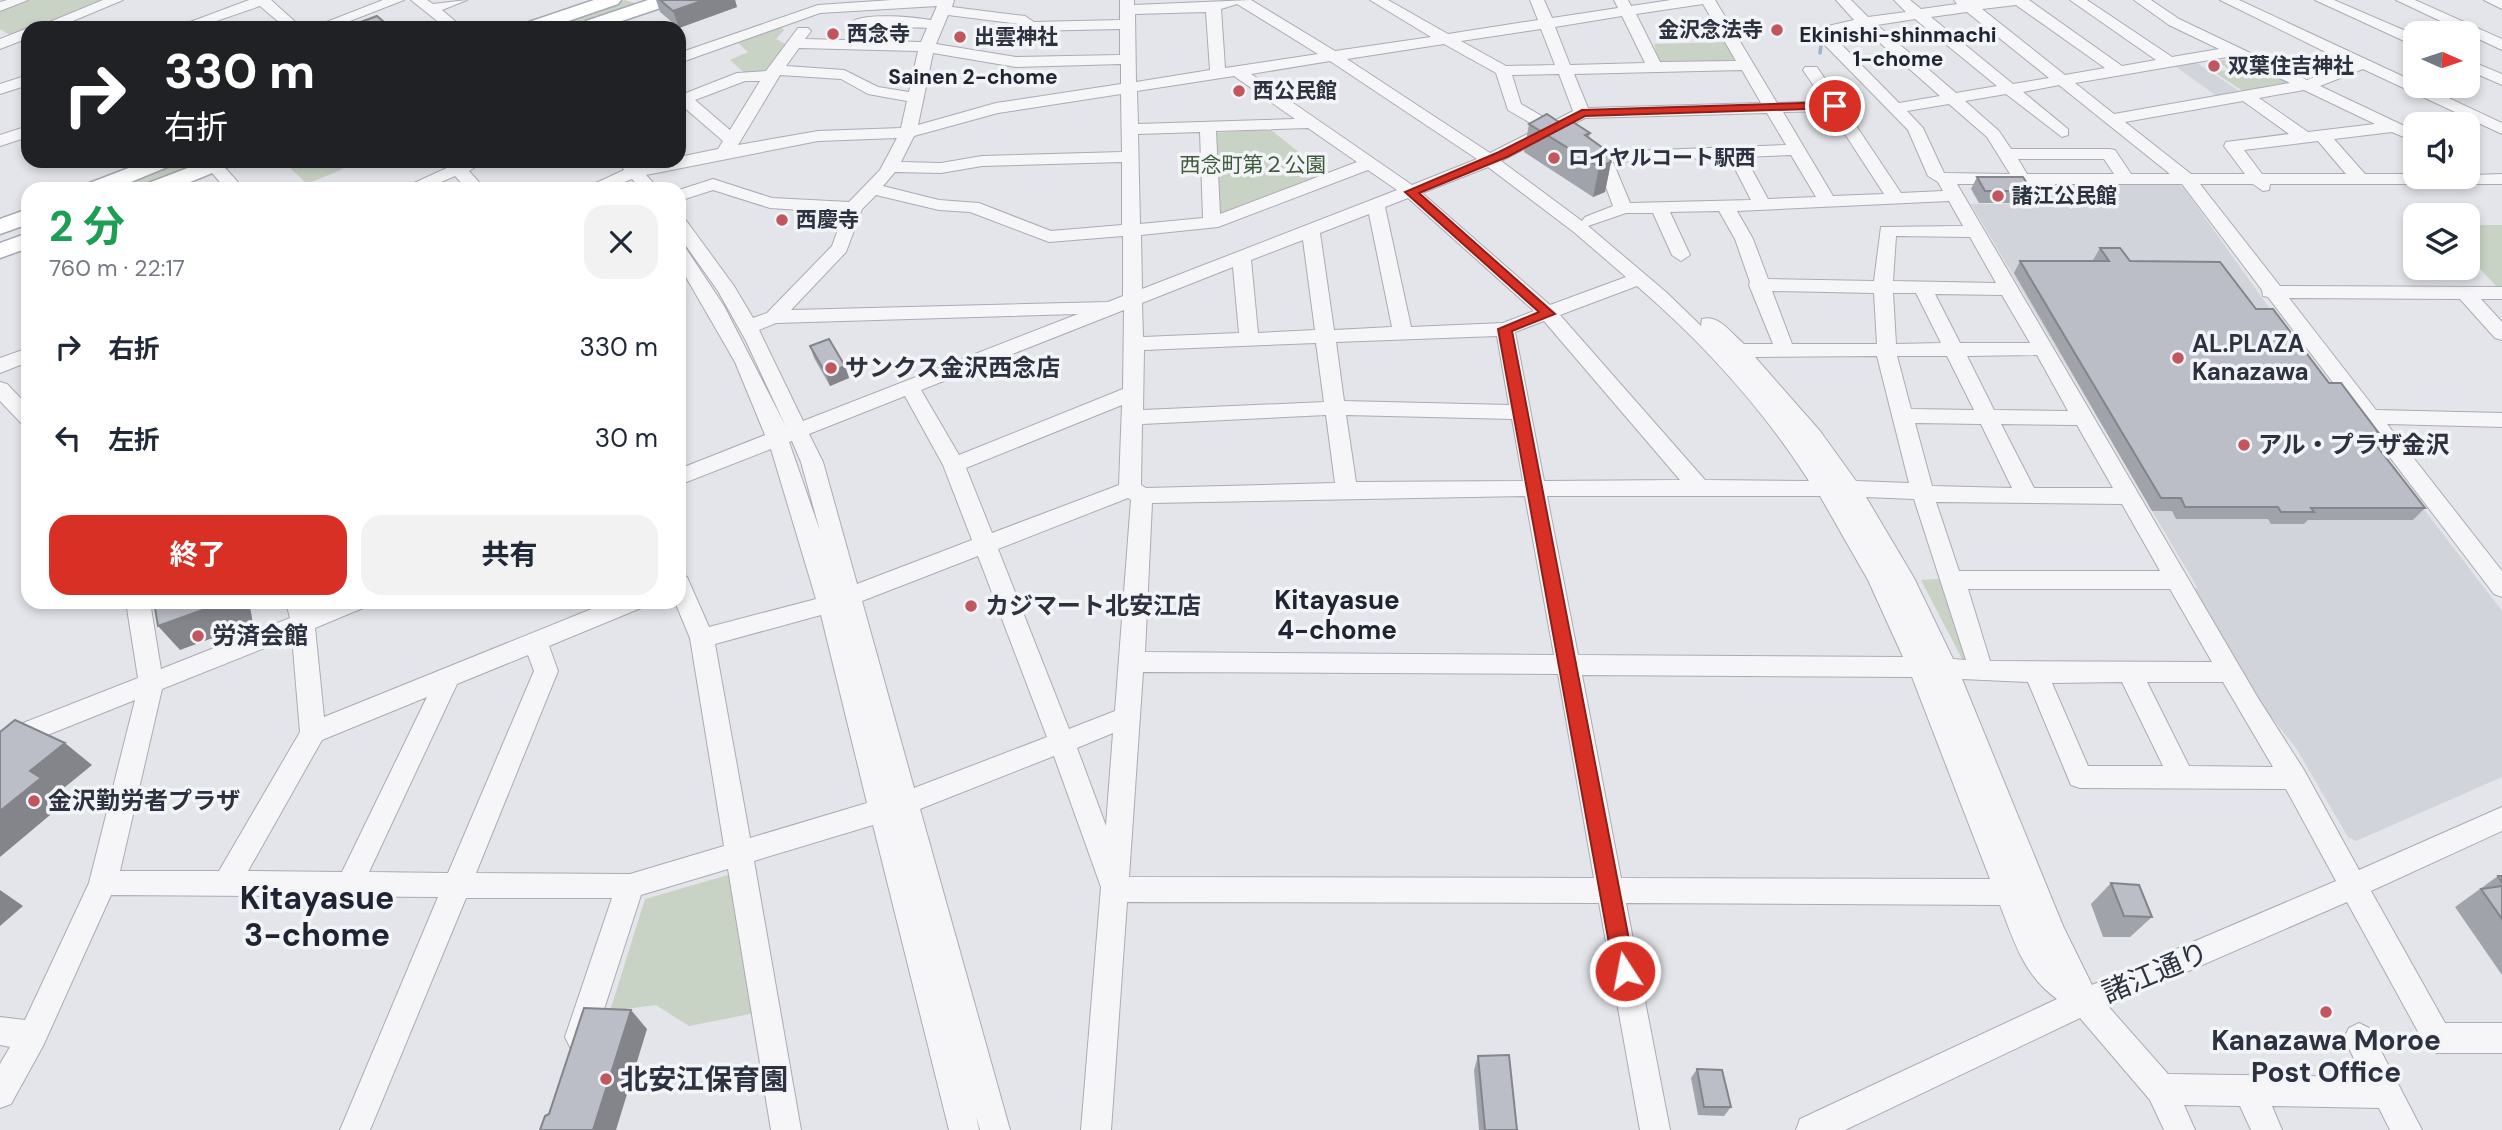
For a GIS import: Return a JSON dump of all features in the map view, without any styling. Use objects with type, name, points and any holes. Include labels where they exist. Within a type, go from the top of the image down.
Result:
[{"type":"main road","points":[[550,21],[612,0]]},
{"type":"main road","points":[[604,21],[657,1]]},
{"type":"main road","points":[[113,182],[148,168]]},
{"type":"main road","points":[[172,182],[207,168]]},
{"type":"main road","points":[[0,227],[21,218]]},
{"type":"main road","points":[[0,251],[21,243]]},
{"type":"street","points":[[0,7],[21,0]]},
{"type":"street","points":[[60,21],[116,0]]},
{"type":"street","points":[[201,21],[262,0],[287,21]]},
{"type":"street","points":[[338,21],[397,0],[426,21]]},
{"type":"street","points":[[425,5],[460,0]]},
{"type":"street","points":[[686,55],[821,4],[944,9],[1026,20],[1029,27],[1127,11],[1213,7],[1233,0]]},
{"type":"street","points":[[1241,0],[1341,54]]},
{"type":"street","points":[[1261,0],[1591,221],[1654,273],[1727,351],[1813,436],[1850,489],[1903,578],[1945,669],[2051,930],[2085,1002]]},
{"type":"street","points":[[1383,3],[1405,0]]},
{"type":"street","points":[[1536,0],[1582,113]]},
{"type":"street","points":[[686,157],[728,145],[818,136],[908,133],[996,108],[1546,23],[1624,6],[1700,0]]},
{"type":"street","points":[[1708,0],[1827,201]]},
{"type":"street","points":[[1843,0],[1993,134],[2022,179]]},
{"type":"street","points":[[1901,0],[2062,132]]},
{"type":"street","points":[[2119,71],[2018,0],[1966,4],[1863,20],[1833,29],[1828,40],[1914,128],[1937,176],[1950,188],[2229,672],[2295,778],[2369,918],[2437,1038],[2499,1043]]},
{"type":"street","points":[[2077,0],[2169,62]]},
{"type":"street","points":[[2141,0],[2174,22],[2403,131]]},
{"type":"street","points":[[2227,0],[2363,64],[2403,79]]},
{"type":"street","points":[[2322,0],[2403,36]]},
{"type":"street","points":[[2403,0],[2502,47]]},
{"type":"street","points":[[2491,0],[2502,5]]},
{"type":"street","points":[[1383,3],[1503,71],[1746,65]]},
{"type":"street","points":[[728,145],[821,4]]},
{"type":"street","points":[[1966,4],[2189,182],[2270,292],[2500,583]]},
{"type":"street","points":[[425,5],[447,21]]},
{"type":"street","points":[[1624,6],[1655,67]]},
{"type":"street","points":[[1213,7],[1218,73]]},
{"type":"street","points":[[808,24],[908,21],[944,9]]},
{"type":"street","points":[[774,317],[840,248],[854,208],[874,189],[890,167],[908,133],[927,47],[944,9]]},
{"type":"street","points":[[1096,1130],[1132,662],[1136,493],[1133,344],[1126,304],[1131,130],[1127,11]]},
{"type":"street","points":[[0,44],[21,36]]},
{"type":"street","points":[[794,43],[927,47],[1016,62],[1128,59]]},
{"type":"street","points":[[2480,57],[2502,47]]},
{"type":"street","points":[[1897,108],[2236,51]]},
{"type":"street","points":[[2111,119],[2307,85],[2363,64]]},
{"type":"street","points":[[2480,69],[2502,80]]},
{"type":"street","points":[[1811,70],[1895,197]]},
{"type":"street","points":[[1237,71],[1411,192],[1548,314],[1700,489]]},
{"type":"street","points":[[1503,71],[1514,107],[1603,157],[1796,150]]},
{"type":"street","points":[[686,95],[743,76],[773,73],[844,75],[874,91],[916,98]]},
{"type":"street","points":[[0,89],[21,82]]},
{"type":"street","points":[[2246,96],[2305,138]]},
{"type":"street","points":[[2441,98],[2502,129]]},
{"type":"street","points":[[686,102],[728,145]]},
{"type":"street","points":[[686,474],[1411,192],[1497,157],[1582,113],[1835,106]]},
{"type":"street","points":[[1131,130],[1312,123]]},
{"type":"street","points":[[1208,127],[1212,223]]},
{"type":"street","points":[[2260,182],[2232,146],[2395,127]]},
{"type":"street","points":[[0,141],[21,134]]},
{"type":"street","points":[[2323,136],[2360,179]]},
{"type":"street","points":[[1734,152],[1762,204]]},
{"type":"street","points":[[2006,154],[2109,154],[2125,178]]},
{"type":"street","points":[[890,167],[941,167],[982,161],[1130,157]]},
{"type":"street","points":[[1497,157],[1727,351],[1827,489],[1874,569],[1919,667],[2008,892],[2042,967],[2049,977],[2085,1002],[2161,1089],[2180,1130]]},
{"type":"street","points":[[1603,157],[1623,208]]},
{"type":"street","points":[[874,189],[939,205],[972,207],[1049,237],[1212,223],[1368,164]]},
{"type":"street","points":[[610,182],[651,168]]},
{"type":"street","points":[[427,182],[458,169],[470,182]]},
{"type":"street","points":[[2480,169],[2501,180]]},
{"type":"street","points":[[1591,221],[1623,208],[1725,206],[1895,197],[2022,179],[2125,178],[2189,182],[2501,180]]},
{"type":"street","points":[[2304,182],[2390,187],[2402,180]]},
{"type":"street","points":[[686,194],[713,184],[771,203],[854,208]]},
{"type":"street","points":[[1376,205],[1403,334]]},
{"type":"street","points":[[1725,206],[1744,239],[1758,285],[1784,349]]},
{"type":"street","points":[[1658,207],[1681,255]]},
{"type":"street","points":[[1976,232],[1886,231],[1883,286],[1887,349],[1930,520],[1949,576],[1954,580],[1981,670]]},
{"type":"street","points":[[1311,232],[1346,488]]},
{"type":"street","points":[[686,235],[719,293],[740,350],[788,434]]},
{"type":"street","points":[[1242,259],[1249,340]]},
{"type":"street","points":[[686,264],[719,293],[748,327],[788,434],[840,600],[895,806],[995,1130]]},
{"type":"street","points":[[1133,344],[1505,329],[1639,279]]},
{"type":"street","points":[[1758,285],[2008,289]]},
{"type":"street","points":[[1923,288],[2027,496]]},
{"type":"street","points":[[2270,292],[2502,293]]},
{"type":"street","points":[[2464,292],[2502,334]]},
{"type":"street","points":[[748,327],[774,317],[1126,304]]},
{"type":"street","points":[[1505,329],[1566,664],[1656,1130]]},
{"type":"street","points":[[1727,351],[2043,349]]},
{"type":"street","points":[[0,366],[21,357]]},
{"type":"street","points":[[910,387],[954,465],[1062,742],[1115,889]]},
{"type":"street","points":[[0,389],[21,411]]},
{"type":"street","points":[[954,465],[1132,393]]},
{"type":"street","points":[[1133,417],[1335,408],[1520,412]]},
{"type":"street","points":[[1905,416],[2083,418]]},
{"type":"street","points":[[2369,417],[2502,420]]},
{"type":"street","points":[[702,638],[840,600],[985,545],[1136,493],[1534,487],[1902,489],[1925,494],[2128,496]]},
{"type":"street","points":[[1954,580],[2178,580]]},
{"type":"street","points":[[686,600],[702,638],[786,1130]]},
{"type":"street","points":[[0,1093],[33,1036],[103,883],[151,683],[139,609]]},
{"type":"street","points":[[313,733],[616,609]]},
{"type":"street","points":[[0,743],[151,683],[300,612],[313,733],[227,883]]},
{"type":"street","points":[[355,1130],[546,671],[536,642]]},
{"type":"street","points":[[1132,662],[1566,664],[1723,668],[1919,667],[2036,673],[2229,672]]},
{"type":"street","points":[[2036,673],[2080,778],[2295,778]]},
{"type":"street","points":[[2130,673],[2182,778]]},
{"type":"street","points":[[349,884],[448,678]]},
{"type":"street","points":[[103,883],[630,886],[895,806],[1127,717]]},
{"type":"street","points":[[895,806],[964,1130]]},
{"type":"street","name":"諸江通り","points":[[1811,1130],[2085,1002],[2502,819]]},
{"type":"street","points":[[571,1066],[630,886]]},
{"type":"street","points":[[1115,889],[2008,892]]},
{"type":"street","points":[[0,1031],[33,1036]]},
{"type":"street","points":[[2359,1038],[2407,1130]]},
{"type":"street","points":[[2161,1089],[2387,1093]]},
{"type":"street","points":[[2248,1089],[2267,1130]]},
{"type":"shaded area","points":[[2197,63],[2242,93],[2218,97],[2175,66]]},
{"type":"shaded area","name":"アル・プラザ金沢","points":[[2015,183],[2177,184],[2183,187],[2265,302],[2502,611],[2502,777],[2356,841],[2348,837],[2296,748],[2260,703],[2193,589],[2197,587],[1971,204],[2028,204]]},
{"type":"green space","points":[[29,0],[117,0],[58,21],[21,21],[21,32],[13,37],[0,29],[0,10]]},
{"type":"green space","points":[[625,0],[638,4],[589,21],[564,21]]},
{"type":"green space","points":[[781,27],[784,30],[776,39],[793,48],[778,71],[747,75],[730,60],[748,52],[738,43]]},
{"type":"green space","points":[[1732,42],[1740,63],[1666,64],[1659,62],[1654,44]]},
{"type":"green space","points":[[2243,58],[2292,83],[2243,91],[2214,72],[2230,70],[2217,61]]},
{"type":"green space","name":"西念町第２公園","points":[[1270,129],[1327,175],[1227,214],[1220,212],[1213,133]]},
{"type":"green space","points":[[166,168],[192,168],[156,182],[129,182]]},
{"type":"green space","points":[[290,168],[343,169],[312,182],[305,182]]},
{"type":"green space","points":[[2480,225],[2502,225],[2502,287],[2497,287],[2480,269]]},
{"type":"green space","points":[[1953,578],[1981,660],[1962,659],[1921,580]]},
{"type":"green space","points":[[735,873],[760,1012],[689,1026],[656,1005],[610,1011],[645,899]]},
{"type":"building","points":[[660,0],[704,0],[673,11]]},
{"type":"building","points":[[377,16],[383,21],[363,21]]},
{"type":"building","points":[[1547,114],[1562,124],[1573,122],[1590,133],[1585,135],[1607,151],[1611,162],[1599,167],[1529,124]]},
{"type":"building","points":[[1977,177],[2023,177],[2032,191],[1985,191]]},
{"type":"building","name":"AL.PLAZA Kanazawa","points":[[2100,248],[2120,248],[2130,261],[2220,262],[2256,309],[2273,309],[2329,383],[2341,383],[2378,432],[2366,432],[2425,508],[2311,508],[2314,512],[2281,512],[2278,507],[2185,507],[2181,498],[2161,498],[2020,261],[2109,261]]},
{"type":"building","points":[[829,339],[845,366],[826,374],[810,346]]},
{"type":"building","points":[[155,609],[205,609],[158,626]]},
{"type":"building","points":[[15,720],[65,743],[30,771],[41,778],[0,811],[0,732]]},
{"type":"building","points":[[2111,883],[2139,885],[2152,917],[2124,916]]},
{"type":"building","points":[[2502,886],[2502,919],[2481,889]]},
{"type":"building","points":[[584,1008],[631,1010],[593,1130],[540,1130],[545,1116],[549,1114]]},
{"type":"building","points":[[1509,1055],[1517,1130],[1485,1130],[1478,1056]]},
{"type":"building","points":[[1697,1069],[1722,1070],[1731,1107],[1704,1107]]},
{"type":"waterway","points":[[1820,53],[1823,30],[1831,26]]},
{"type":"place","name":"金沢念法寺","points":[[1777,30]]},
{"type":"place","name":"西念寺","points":[[833,34]]},
{"type":"place","name":"出雲神社","points":[[960,37]]},
{"type":"place","name":"双葉住吉神社","points":[[2214,66]]},
{"type":"place","name":"西公民館","points":[[1239,91]]},
{"type":"place","name":"ロイヤルコート駅西","points":[[1554,158]]},
{"type":"place","name":"諸江公民館","points":[[1998,196]]},
{"type":"place","name":"西慶寺","points":[[782,220]]},
{"type":"place","name":"AL.PLAZA Kanazawa","points":[[2178,358]]},
{"type":"place","name":"サンクス金沢西念店","points":[[831,368]]},
{"type":"place","name":"アル・プラザ金沢","points":[[2244,445]]},
{"type":"place","name":"カジマート北安江店","points":[[971,606]]},
{"type":"place","name":"労済会館","points":[[198,636]]},
{"type":"place","name":"金沢勤労者プラザ","points":[[34,801]]},
{"type":"place","name":"Kanazawa Moroe Post Office","points":[[2326,1012]]},
{"type":"place","name":"北安江保育園","points":[[606,1079]]},
{"type":"district","name":"Ekinishi-shinmachi 1-chome","points":[[1898,47]]},
{"type":"district","name":"Sainen 2-chome","points":[[973,77]]},
{"type":"district","name":"Kitayasue 4-chome","points":[[1337,615]]},
{"type":"district","name":"Kitayasue 3-chome","points":[[317,916]]},
{"type":"route","points":[[1625,971],[1505,329],[1548,314],[1411,192],[1503,155],[1582,113],[1835,106]]}]
